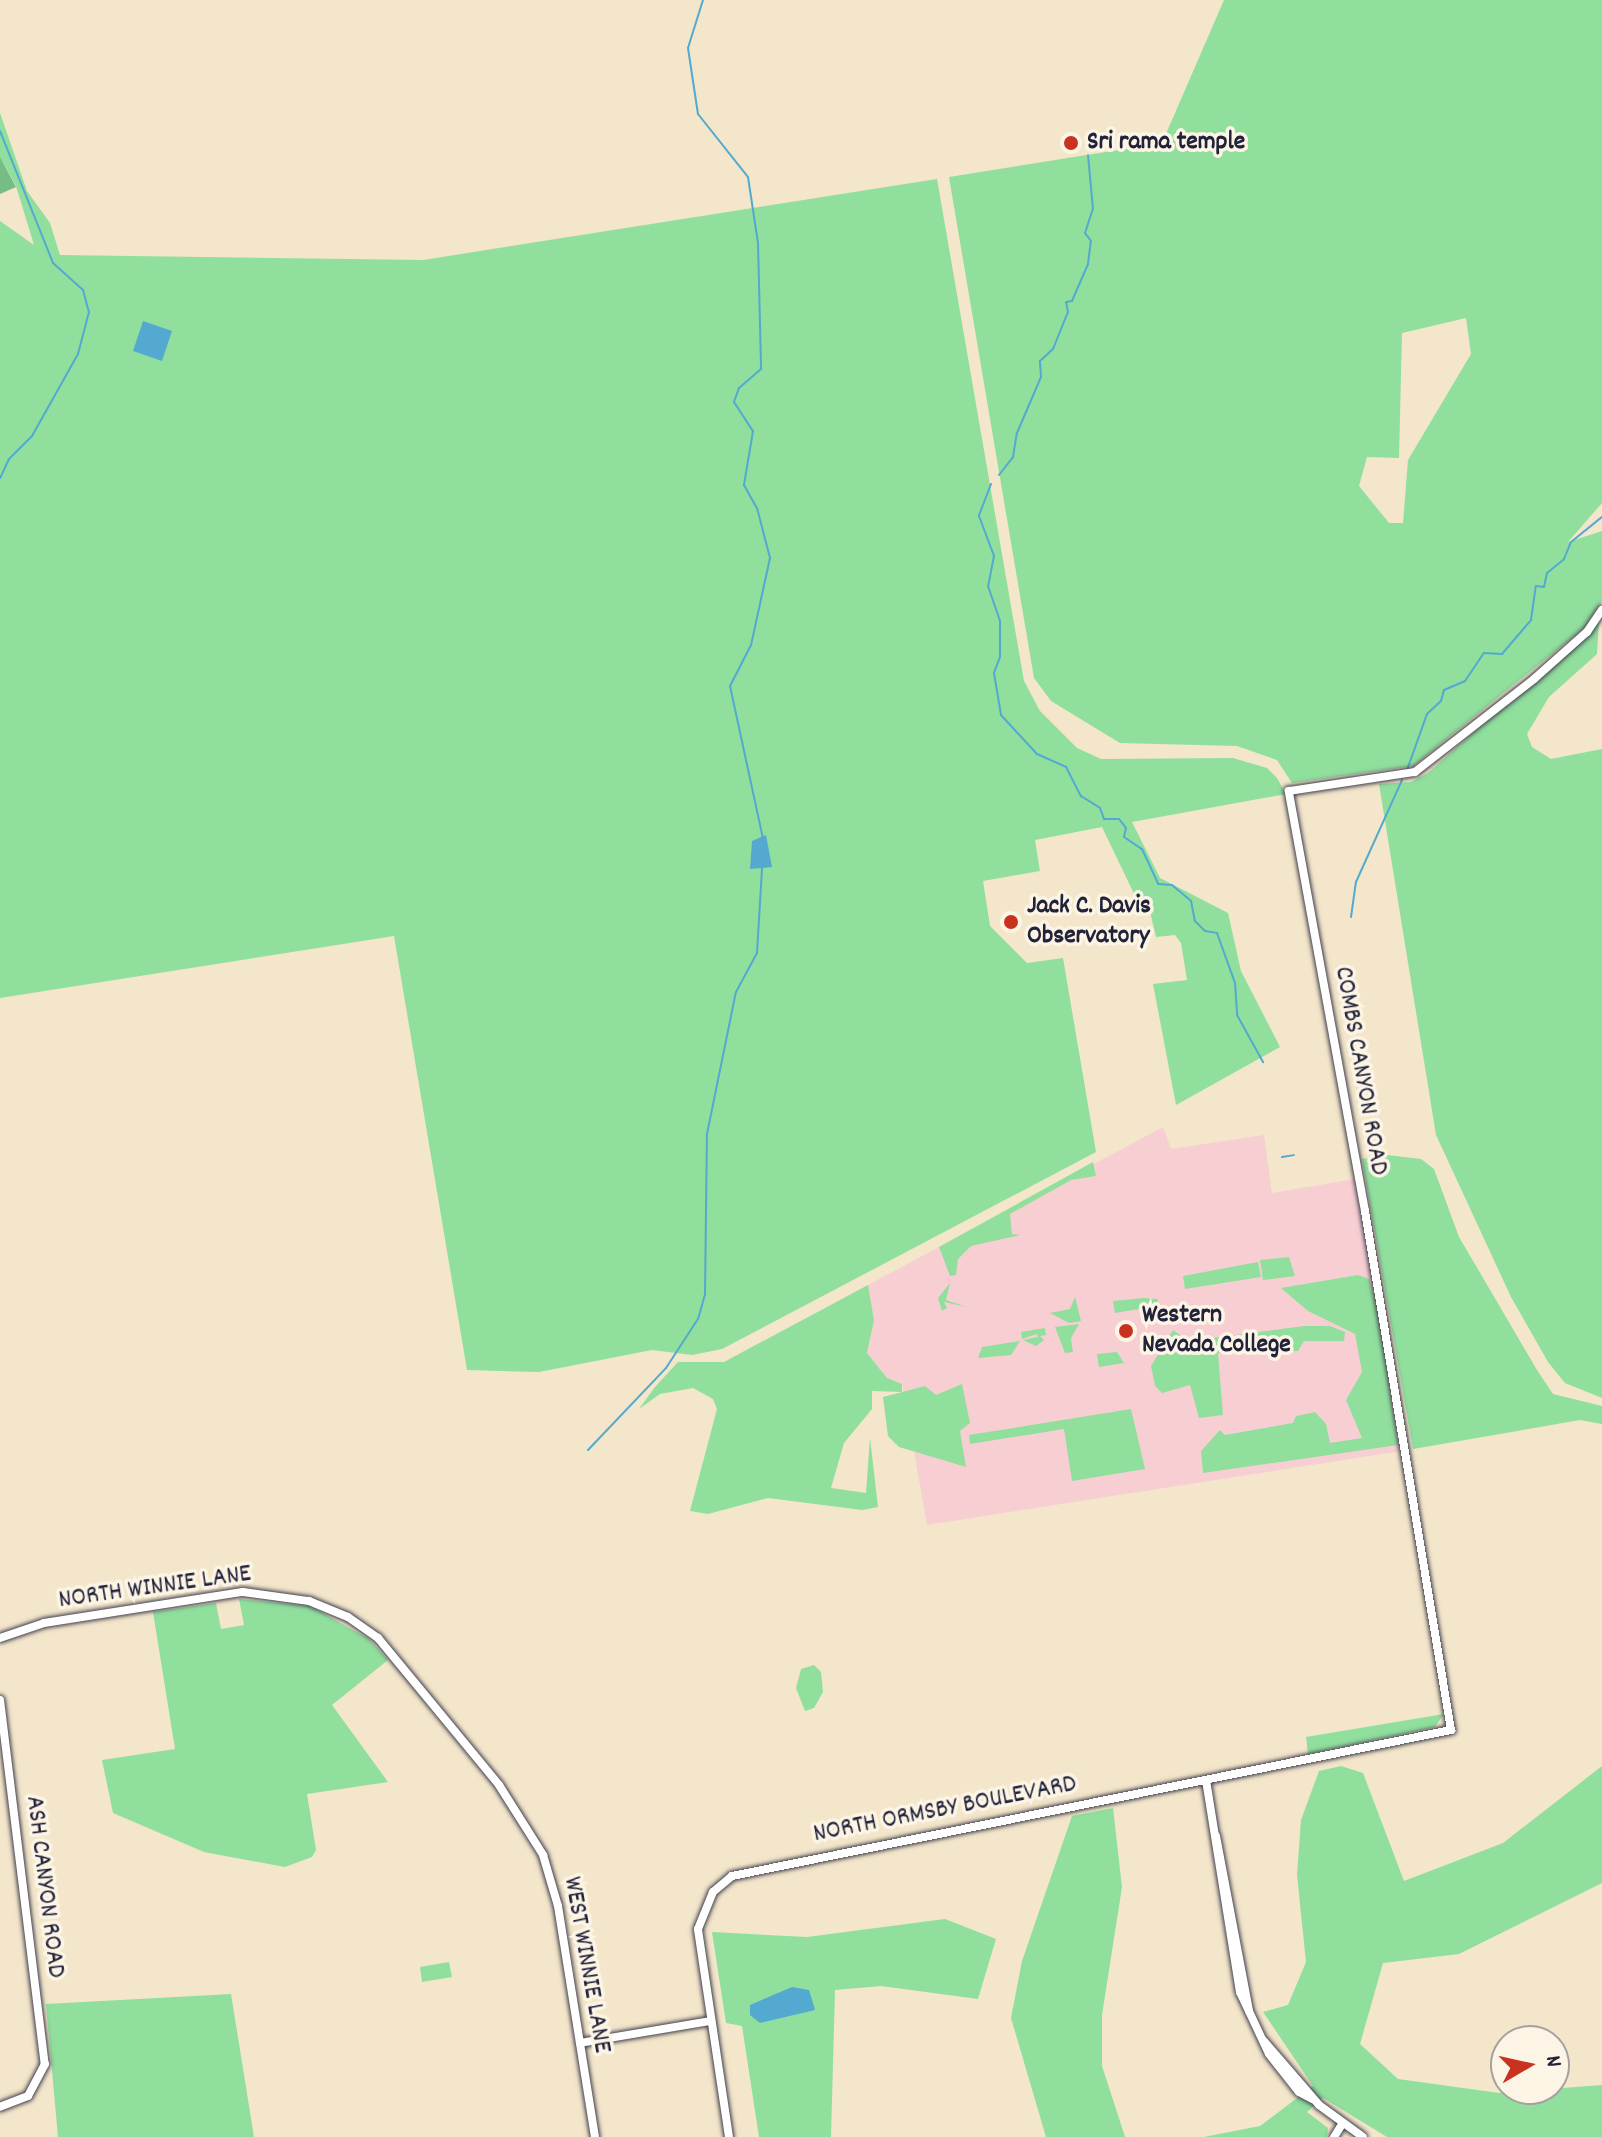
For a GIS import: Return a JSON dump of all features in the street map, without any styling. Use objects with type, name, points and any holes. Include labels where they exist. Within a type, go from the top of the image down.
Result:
[{"type":"street","name":"COMBS CANYON ROAD","points":[[1451,1730],[1289,791],[1415,772],[1544,671],[1602,610]]},
{"type":"street","name":"NORTH WINNIE LANE","points":[[0,1638],[69,1619],[269,1593],[309,1601],[348,1617],[396,1657]]},
{"type":"street","name":"WEST WINNIE LANE","points":[[396,1657],[516,1808],[543,1855],[558,1906],[595,2137]]},
{"type":"street","name":"ASH CANYON ROAD","points":[[0,1700],[44,2053],[40,2079],[22,2100],[0,2107]]},
{"type":"street","name":"NORTH ORMSBY BOULEVARD","points":[[729,2137],[698,1929],[707,1901],[732,1876],[1451,1730]]},
{"type":"street","points":[[1206,1780],[1249,2012],[1263,2040],[1312,2099],[1363,2137]]},
{"type":"street","points":[[580,2043],[710,2021]]},
{"type":"street","points":[[1334,2137],[1342,2124]]},
{"type":"shaded area","name":"Western Nevada College","points":[[1163,1127],[1171,1149],[1264,1135],[1272,1193],[1355,1179],[1401,1451],[927,1525],[902,1384],[887,1378],[867,1353],[874,1320],[868,1285]]},
{"type":"green space","points":[[1224,0],[1602,0],[1602,503],[1568,542],[1602,531],[1602,601],[1584,628],[1413,766],[1292,783],[1277,760],[1237,746],[1120,743],[1051,701],[1034,678],[949,177],[1162,143]],"holes":[[[1466,318],[1471,354],[1408,460],[1403,523],[1389,523],[1359,486],[1367,457],[1399,458],[1402,333]]]},
{"type":"green space","points":[[0,113],[27,191],[50,223],[60,255],[423,260],[937,179],[1024,681],[1040,711],[1077,748],[1101,759],[1233,758],[1267,768],[1277,778],[1286,794],[1132,822],[1160,878],[1228,913],[1241,971],[1280,1047],[1176,1105],[1153,984],[1187,980],[1181,943],[1175,935],[1156,937],[1147,899],[1137,900],[1102,827],[1035,840],[1040,871],[983,881],[990,926],[1027,963],[1063,958],[1096,1152],[722,1349],[692,1355],[652,1350],[539,1372],[467,1370],[394,936],[0,998],[0,221],[34,245],[16,186],[0,157]]},
{"type":"green space","points":[[0,157],[16,187],[0,194]]},
{"type":"green space","points":[[1599,621],[1597,654],[1549,697],[1527,734],[1532,747],[1551,759],[1602,749],[1602,1398],[1565,1383],[1548,1362],[1511,1297],[1436,1135],[1379,784],[1411,782],[1428,773]]},
{"type":"green space","points":[[1387,1155],[1421,1159],[1434,1169],[1459,1237],[1537,1370],[1553,1394],[1602,1406],[1602,1424],[1580,1420],[1413,1449],[1362,1159]]},
{"type":"green space","points":[[1093,1162],[1096,1176],[1071,1180],[1010,1214],[1012,1234],[1020,1235],[971,1246],[958,1259],[956,1275],[950,1276],[939,1247]]},
{"type":"green space","points":[[1289,1257],[1295,1276],[1263,1280],[1260,1260]]},
{"type":"green space","points":[[1258,1262],[1261,1277],[1185,1289],[1183,1276]]},
{"type":"green space","points":[[1358,1275],[1369,1279],[1378,1308],[1398,1445],[1203,1473],[1201,1451],[1220,1430],[1225,1435],[1293,1423],[1296,1416],[1315,1412],[1326,1424],[1330,1443],[1362,1438],[1346,1400],[1362,1372],[1355,1334],[1308,1311],[1281,1288]]},
{"type":"green space","points":[[950,1283],[946,1300],[967,1307],[944,1302],[947,1308],[942,1311],[938,1298]]},
{"type":"green space","points":[[868,1285],[874,1320],[867,1353],[887,1378],[902,1384],[902,1392],[872,1391],[872,1409],[844,1443],[831,1488],[866,1493],[870,1438],[878,1507],[862,1510],[768,1498],[708,1514],[690,1511],[717,1409],[713,1399],[693,1388],[660,1394],[639,1409],[655,1387],[678,1362],[724,1362]]},
{"type":"green space","points":[[1075,1297],[1081,1321],[1069,1323],[1050,1313],[1070,1309]]},
{"type":"green space","points":[[1158,1299],[1157,1306],[1115,1313],[1113,1301]]},
{"type":"green space","points":[[1079,1324],[1071,1338],[1073,1352],[1065,1353],[1055,1327]]},
{"type":"green space","points":[[1304,1326],[1330,1326],[1345,1332],[1344,1341],[1304,1341],[1298,1351],[1218,1353],[1223,1415],[1199,1418],[1190,1385],[1162,1393],[1155,1386],[1151,1366],[1173,1330],[1188,1341]]},
{"type":"green space","points":[[1045,1328],[1046,1335],[1040,1336],[1044,1340],[1036,1346],[1023,1340],[1038,1337],[1037,1334],[1022,1339],[1021,1332]]},
{"type":"green space","points":[[1020,1341],[1011,1355],[978,1358],[982,1347]]},
{"type":"green space","points":[[1117,1352],[1124,1363],[1099,1367],[1097,1354]]},
{"type":"green space","points":[[962,1384],[970,1423],[960,1431],[966,1467],[899,1447],[888,1436],[883,1397],[925,1386],[936,1395]]},
{"type":"green space","points":[[1131,1409],[1145,1469],[1072,1481],[1064,1429],[970,1444],[969,1435]]},
{"type":"green space","points":[[239,1599],[310,1606],[369,1639],[388,1660],[332,1705],[388,1782],[307,1794],[316,1850],[312,1857],[285,1867],[204,1852],[113,1813],[102,1760],[175,1749],[153,1612],[216,1603],[221,1629],[244,1625]]},
{"type":"green space","points":[[814,1665],[821,1672],[823,1692],[814,1708],[805,1711],[796,1688],[801,1669]]},
{"type":"green space","points":[[1444,1714],[1435,1727],[1308,1754],[1306,1737]]},
{"type":"green space","points":[[1341,1766],[1363,1773],[1404,1881],[1503,1843],[1602,1766],[1602,1883],[1459,1954],[1383,1963],[1360,2044],[1398,2079],[1490,2092],[1490,2105],[1570,2105],[1570,2087],[1602,2085],[1602,2137],[1387,2137],[1323,2098],[1307,2112],[1328,2128],[1327,2137],[1204,2137],[1260,2126],[1313,2086],[1263,2012],[1288,2005],[1306,1962],[1297,1875],[1301,1820],[1319,1771]]},
{"type":"green space","points":[[1113,1808],[1122,1887],[1102,2015],[1102,2066],[1125,2137],[1046,2137],[1011,2018],[1022,1961],[1072,1816]]},
{"type":"green space","points":[[945,1919],[996,1939],[978,1999],[881,1986],[835,1990],[831,2137],[759,2137],[742,2026],[726,2023],[712,1932],[807,1937]]},
{"type":"green space","points":[[449,1962],[452,1977],[422,1982],[420,1967]]},
{"type":"green space","points":[[231,1994],[254,2137],[58,2137],[46,2004]]},
{"type":"water","points":[[143,321],[172,331],[162,361],[133,351]]},
{"type":"water","points":[[766,835],[772,867],[750,869],[752,841]]},
{"type":"water","points":[[792,1987],[809,1990],[815,2010],[760,2023],[750,2015],[750,2005]]},
{"type":"waterway","points":[[703,0],[688,48],[698,114],[748,177],[758,243],[761,369],[739,388],[734,402],[753,431],[744,485],[757,508],[770,558],[751,645],[730,686],[763,838]]},
{"type":"waterway","points":[[0,131],[53,263],[83,290],[89,312],[78,354],[32,436],[9,459],[0,478]]},
{"type":"waterway","points":[[999,475],[1013,457],[1017,433],[1041,377],[1040,361],[1053,349],[1068,312],[1066,302],[1072,301],[1088,264],[1091,241],[1085,233],[1093,209],[1088,155]]},
{"type":"waterway","points":[[991,484],[979,516],[994,556],[988,586],[1000,621],[1000,657],[994,673],[1001,715],[1037,754],[1066,767],[1081,796],[1100,808],[1104,819],[1119,819],[1126,828],[1124,837],[1142,849],[1158,884],[1172,885],[1191,901],[1195,921],[1205,931],[1217,933],[1235,983],[1237,1015],[1263,1062]]},
{"type":"waterway","points":[[1407,770],[1427,714],[1441,701],[1444,690],[1465,681],[1484,653],[1502,654],[1531,620],[1536,586],[1544,587],[1547,573],[1564,559],[1571,542],[1602,517]]},
{"type":"waterway","points":[[1351,917],[1356,882],[1402,780]]},
{"type":"waterway","points":[[588,1450],[666,1368],[698,1319],[705,1294],[707,1134],[736,992],[757,953],[762,868]]},
{"type":"waterway","points":[[1282,1157],[1294,1155]]},
{"type":"place","name":"Sri rama temple","points":[[1071,143]]},
{"type":"place","name":"Jack C. Davis Observatory","points":[[1011,922]]},
{"type":"place","name":"Western Nevada College","points":[[1126,1331]]}]
